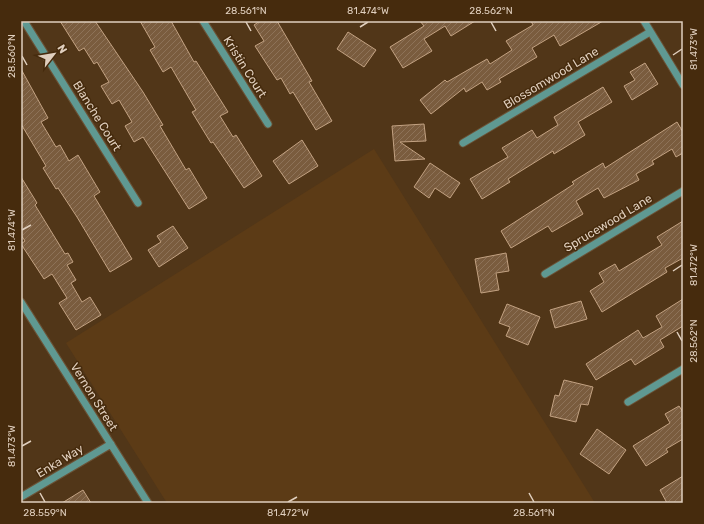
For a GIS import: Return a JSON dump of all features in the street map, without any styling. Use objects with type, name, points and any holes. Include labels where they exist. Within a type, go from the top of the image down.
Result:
[{"type":"street","name":"Blanche Court","points":[[24,21],[138,203]]},
{"type":"street","name":"Kristin Court","points":[[203,21],[268,124]]},
{"type":"street","points":[[644,21],[683,85]]},
{"type":"street","name":"Blossomwood Lane","points":[[463,143],[650,32]]},
{"type":"street","name":"Sprucewood Lane","points":[[545,274],[683,191]]},
{"type":"street","name":"Vernon Street","points":[[21,302],[148,503]]},
{"type":"street","points":[[628,402],[683,368]]},
{"type":"street","name":"Enka Way","points":[[21,497],[111,444]]},
{"type":"shaded area","points":[[374,149],[595,503],[167,503],[66,343]]},
{"type":"building","points":[[60,21],[95,21],[143,92],[163,125],[160,126],[186,170],[189,168],[207,198],[189,209],[143,137],[134,142],[125,126],[132,122],[119,100],[112,104],[101,86],[109,82],[97,62],[94,64],[84,48],[79,51]]},
{"type":"building","points":[[140,21],[171,21],[194,62],[196,61],[228,112],[220,116],[233,137],[236,135],[262,176],[244,188],[213,142],[211,143],[192,112],[196,110],[171,67],[163,72],[150,50],[155,47]]},
{"type":"building","points":[[260,21],[277,21],[312,81],[309,82],[332,121],[316,130],[293,92],[290,94],[281,78],[277,80],[255,46],[264,41],[254,25]]},
{"type":"building","points":[[420,21],[475,21],[451,36],[445,26],[424,39],[432,51],[403,68],[390,47],[424,26]]},
{"type":"building","points":[[531,21],[603,21],[560,46],[554,35],[532,48],[537,57],[499,79],[501,82],[487,90],[482,82],[466,92],[464,88],[431,114],[420,100],[445,80],[447,82],[487,59],[490,64],[512,50],[506,41],[533,25]]},
{"type":"building","points":[[348,32],[376,50],[364,67],[337,49]]},
{"type":"building","points":[[645,63],[658,84],[632,100],[624,86],[635,80],[630,72]]},
{"type":"building","points":[[21,69],[48,118],[41,122],[56,147],[60,145],[69,161],[78,155],[100,192],[94,196],[132,259],[110,272],[77,217],[58,188],[56,189],[43,168],[46,166],[21,124]]},
{"type":"building","points":[[603,87],[612,102],[578,122],[585,135],[554,154],[553,151],[508,179],[510,182],[482,199],[470,179],[508,157],[502,148],[532,130],[537,138],[558,125],[554,117]]},
{"type":"building","points":[[677,122],[683,132],[683,153],[676,157],[672,149],[652,161],[654,164],[636,174],[639,180],[604,198],[598,188],[576,201],[583,214],[552,232],[548,226],[511,248],[501,231],[574,184],[572,182],[603,163],[605,168]]},
{"type":"building","points":[[424,124],[426,141],[400,142],[425,159],[395,161],[392,126]]},
{"type":"building","points":[[302,140],[318,166],[289,184],[273,161]]},
{"type":"building","points":[[430,163],[460,183],[450,198],[435,188],[429,198],[414,187]]},
{"type":"building","points":[[21,177],[37,203],[35,205],[65,254],[68,253],[73,262],[67,265],[76,280],[71,283],[82,302],[90,297],[101,315],[76,330],[59,303],[67,298],[52,274],[44,279],[21,244],[25,241],[21,235]]},
{"type":"building","points":[[683,221],[683,258],[665,268],[667,272],[602,312],[590,291],[604,282],[599,273],[615,264],[619,271],[662,245],[657,237]]},
{"type":"building","points":[[173,226],[188,248],[159,267],[148,250],[161,242],[157,236]]},
{"type":"building","points":[[506,253],[509,271],[496,273],[499,290],[481,293],[475,259]]},
{"type":"building","points":[[683,299],[683,326],[660,340],[664,347],[635,365],[631,359],[596,380],[586,364],[638,330],[643,338],[662,327],[656,316]]},
{"type":"building","points":[[581,301],[587,319],[555,328],[550,310]]},
{"type":"building","points":[[507,304],[540,317],[528,345],[506,336],[510,327],[499,323]]},
{"type":"building","points":[[564,380],[593,387],[588,405],[581,404],[576,422],[550,416],[555,395],[559,396]]},
{"type":"building","points":[[679,406],[683,412],[683,439],[666,449],[668,452],[646,466],[633,446],[670,423],[665,414]]},
{"type":"building","points":[[597,429],[626,450],[609,474],[580,454]]},
{"type":"building","points":[[683,476],[683,503],[667,503],[660,490]]},
{"type":"building","points":[[83,490],[91,503],[62,503]]}]
